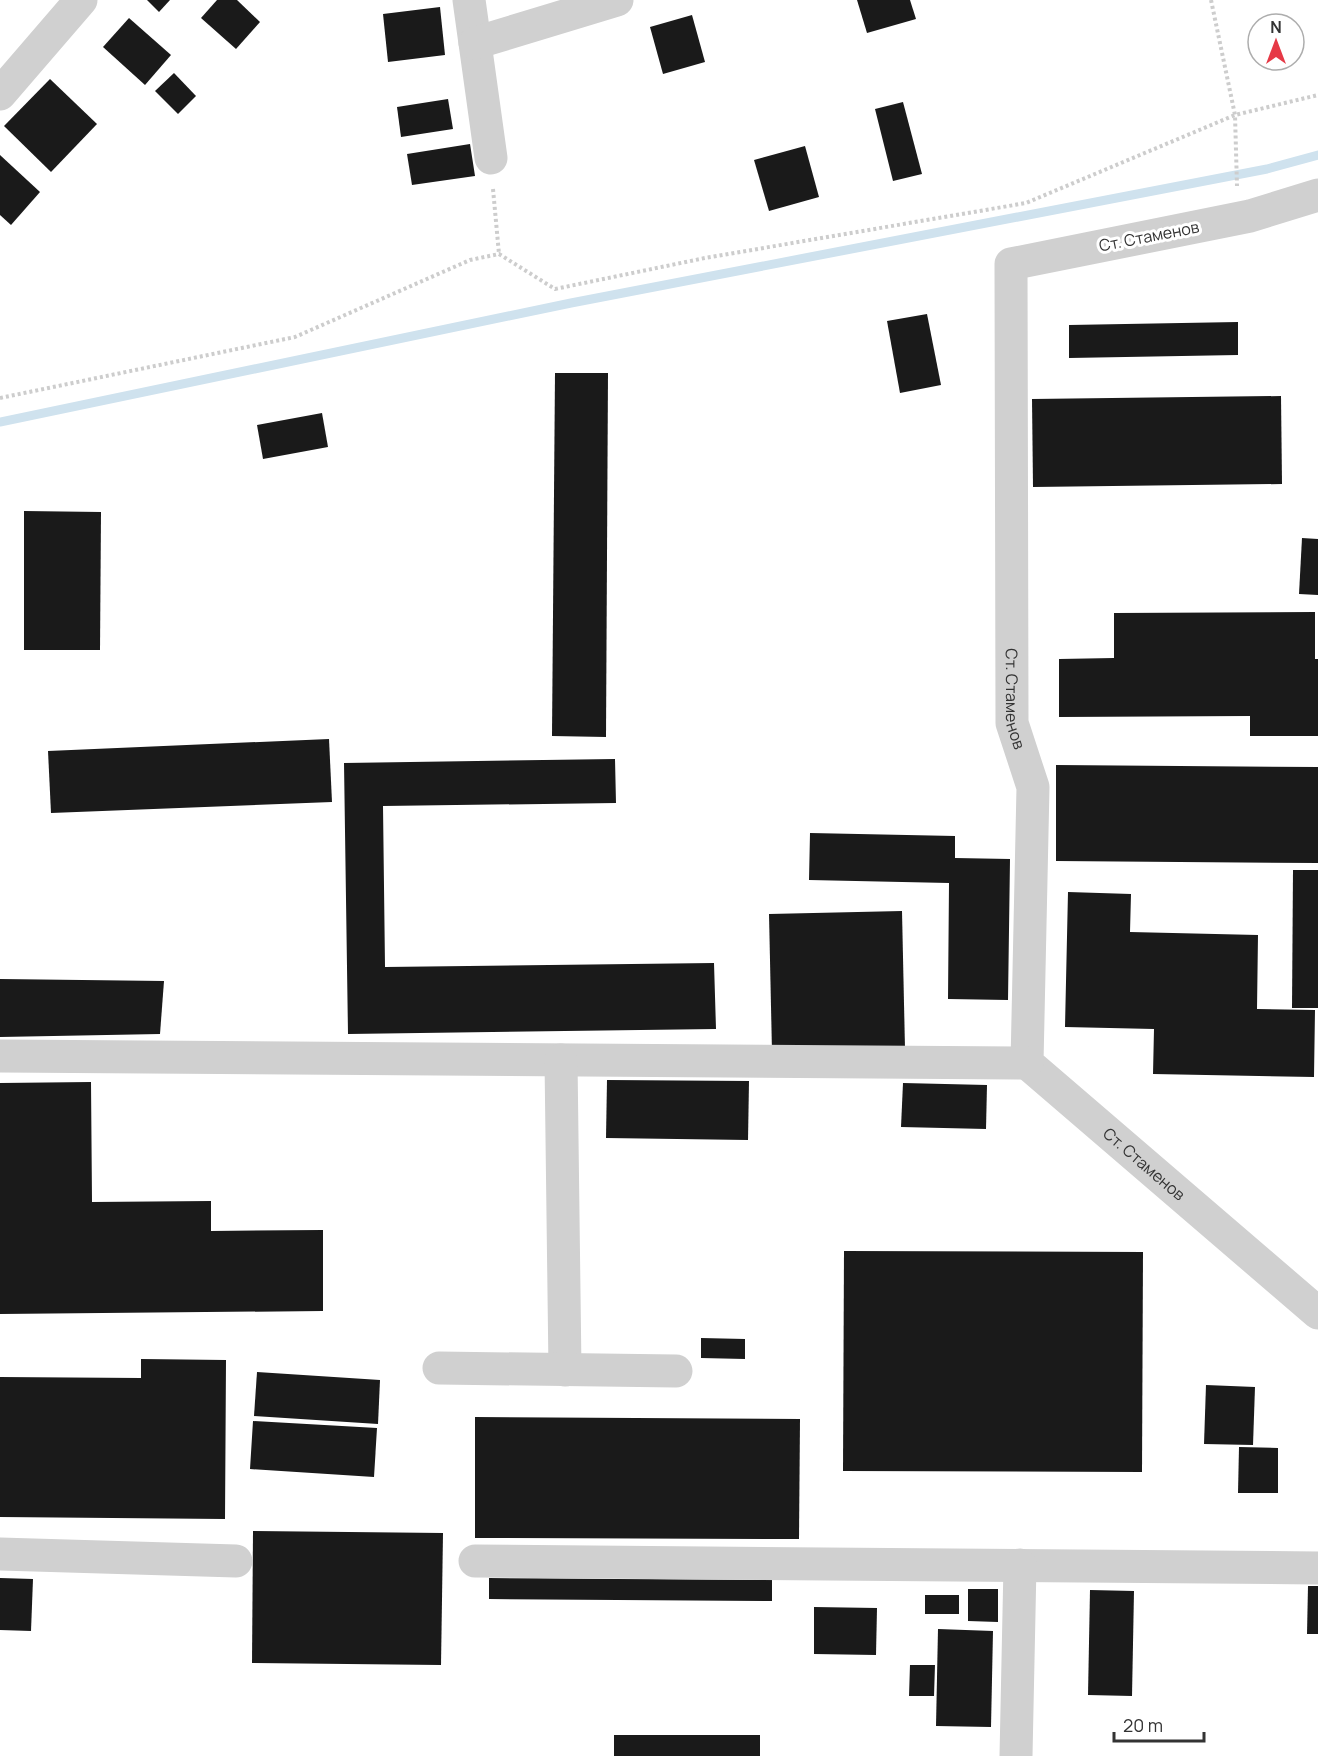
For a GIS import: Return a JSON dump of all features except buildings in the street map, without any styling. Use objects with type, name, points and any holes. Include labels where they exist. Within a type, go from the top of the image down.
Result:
[{"type":"street","points":[[0,94],[81,0]]},
{"type":"street","points":[[469,0],[491,158]]},
{"type":"street","points":[[475,43],[617,0]]},
{"type":"street","name":"Ст. Стаменов","points":[[1318,195],[1250,216],[1011,264],[1012,723],[1034,787],[1027,1063],[1318,1313]]},
{"type":"street","points":[[0,1056],[1027,1063]]},
{"type":"street","points":[[561,1060],[565,1370]]},
{"type":"street","points":[[439,1368],[676,1371]]},
{"type":"street","points":[[0,1554],[236,1561]]},
{"type":"street","points":[[475,1561],[1318,1568]]},
{"type":"street","points":[[1016,1756],[1020,1565]]},
{"type":"path","points":[[1211,0],[1235,116],[1237,192]]},
{"type":"path","points":[[0,398],[295,337],[470,260],[499,254],[555,289],[705,258],[1026,203],[1235,116],[1318,95]]},
{"type":"path","points":[[491,158],[499,254]]},
{"type":"waterway","points":[[0,422],[571,303],[1267,169],[1318,155]]}]
